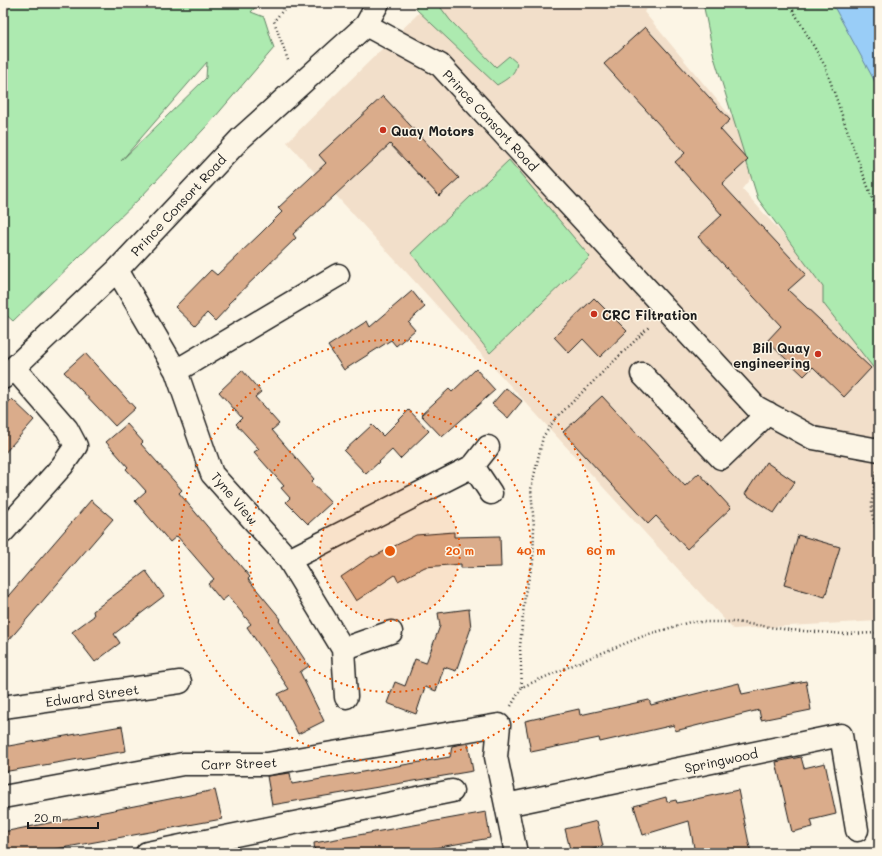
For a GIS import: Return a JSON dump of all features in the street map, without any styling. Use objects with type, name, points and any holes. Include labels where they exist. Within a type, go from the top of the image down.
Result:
[{"type":"street","points":[[366,25],[378,3]]},
{"type":"street","name":"Prince Consort Road","points":[[8,373],[117,270],[240,139],[366,25],[440,65],[756,407],[813,438],[878,459]]},
{"type":"street","name":"Tyne View","points":[[117,270],[176,371],[212,474],[289,560],[343,649],[346,697]]},
{"type":"street","points":[[176,371],[338,275]]},
{"type":"street","points":[[3,532],[62,466],[76,446],[67,429],[8,373]]},
{"type":"street","points":[[642,374],[721,458],[768,413]]},
{"type":"street","points":[[289,560],[474,466],[488,447]]},
{"type":"street","points":[[474,466],[492,493]]},
{"type":"street","points":[[343,649],[391,632]]},
{"type":"street","name":"Edward Street","points":[[3,707],[180,682]]},
{"type":"street","points":[[499,725],[496,757],[516,853]]},
{"type":"street","name":"Carr Street","points":[[3,797],[183,764],[267,764],[499,725]]},
{"type":"street","name":"Springwood","points":[[506,805],[841,735],[857,830]]},
{"type":"street","points":[[147,853],[452,791]]},
{"type":"path","points":[[289,3],[274,21],[298,87]]},
{"type":"path","points":[[789,3],[825,66],[876,208],[879,226]]},
{"type":"path","points":[[499,725],[522,688],[520,647],[525,593],[533,562],[534,527],[530,489],[543,437],[555,420],[628,346],[667,310]]},
{"type":"path","points":[[878,459],[872,498],[875,527],[879,533]]},
{"type":"path","points":[[522,688],[646,635],[690,622],[735,622],[790,630],[845,634],[879,633]]},
{"type":"shaded area","points":[[429,3],[652,3],[644,12],[766,159],[742,189],[879,341],[879,621],[733,629],[287,142]]},
{"type":"green space","points":[[3,3],[259,3],[251,12],[264,17],[274,48],[215,117],[142,196],[13,321],[3,312]],"holes":[[[207,62],[206,78],[121,161]]]},
{"type":"green space","points":[[417,3],[445,3],[441,8],[450,20],[496,67],[509,56],[517,63],[512,74],[497,85],[416,9]]},
{"type":"green space","points":[[703,3],[834,3],[879,88],[879,375],[823,303],[823,287],[758,199],[714,57]]},
{"type":"green space","points":[[509,160],[590,257],[490,353],[411,253]]},
{"type":"water","points":[[832,3],[879,3],[879,89]]},
{"type":"building","points":[[645,27],[730,120],[720,129],[748,160],[722,184],[806,274],[788,290],[871,368],[844,397],[813,367],[804,376],[767,341],[781,326],[698,237],[722,215],[675,162],[685,153],[604,64]]},
{"type":"building","points":[[383,96],[459,178],[439,196],[390,144],[293,234],[296,238],[228,304],[229,306],[215,321],[207,313],[195,326],[175,307],[211,270],[217,275],[282,212],[278,208],[326,163],[319,155]]},
{"type":"building","points":[[412,291],[425,307],[408,322],[415,330],[396,346],[391,340],[344,370],[328,346],[367,321],[370,327]]},
{"type":"building","name":"CRC Filtration","points":[[594,298],[627,331],[600,357],[583,339],[569,353],[554,337]]},
{"type":"building","points":[[85,353],[135,408],[115,426],[64,372]]},
{"type":"building","points":[[476,369],[495,390],[442,437],[421,415],[449,389],[452,392]]},
{"type":"building","points":[[242,370],[261,392],[255,397],[279,424],[272,430],[314,479],[311,482],[331,503],[308,524],[286,502],[290,498],[281,488],[284,486],[254,452],[259,449],[236,424],[242,418],[219,392]]},
{"type":"building","points":[[506,388],[522,401],[508,418],[492,404]]},
{"type":"building","points":[[602,396],[685,486],[699,473],[731,508],[687,549],[656,516],[648,524],[563,432]]},
{"type":"building","points":[[12,399],[34,420],[3,455],[3,408]]},
{"type":"building","points":[[409,410],[429,431],[400,459],[392,450],[366,474],[344,451],[372,425],[383,436]]},
{"type":"building","points":[[127,424],[143,442],[141,444],[182,490],[179,493],[250,577],[248,579],[281,619],[279,621],[309,666],[300,672],[324,721],[298,734],[278,694],[289,689],[247,627],[251,624],[228,596],[222,601],[208,584],[214,579],[177,536],[170,542],[135,501],[146,491],[126,469],[128,467],[106,442]]},
{"type":"building","points":[[766,462],[795,482],[774,513],[745,494]]},
{"type":"building","points":[[91,500],[113,519],[3,647],[3,602]]},
{"type":"building","points":[[454,532],[454,537],[500,536],[501,567],[461,568],[461,564],[425,567],[398,581],[395,575],[356,601],[341,577],[372,556],[373,557],[416,535]]},
{"type":"building","points":[[798,535],[840,547],[825,597],[784,585]]},
{"type":"building","points":[[146,571],[164,596],[114,634],[120,643],[95,662],[72,632],[94,616],[93,611]]},
{"type":"building","points":[[469,609],[471,628],[456,671],[444,667],[436,691],[425,687],[416,714],[387,703],[395,682],[405,686],[415,659],[426,663],[440,626],[438,613]]},
{"type":"building","points":[[806,681],[811,710],[761,720],[759,710],[675,731],[674,725],[600,742],[599,738],[531,752],[525,721],[579,709],[580,715],[649,700],[651,705],[739,683],[742,694]]},
{"type":"building","points":[[122,726],[126,751],[3,772],[3,747]]},
{"type":"building","points":[[468,743],[473,771],[272,805],[267,776],[290,773],[292,784],[450,757],[452,746]]},
{"type":"building","points":[[801,757],[804,768],[825,763],[836,814],[811,820],[813,827],[792,832],[776,762]]},
{"type":"building","points":[[215,790],[222,819],[34,853],[3,853],[3,832]]},
{"type":"building","points":[[738,790],[751,853],[695,853],[689,821],[643,835],[634,806],[666,797],[667,802],[676,800],[677,803]]},
{"type":"building","points":[[486,812],[490,838],[406,853],[315,853],[314,843]]},
{"type":"building","points":[[597,821],[603,846],[581,853],[571,853],[565,829]]},
{"type":"place","name":"Quay Motors","points":[[383,130]]},
{"type":"place","name":"CRC Filtration","points":[[594,314]]},
{"type":"place","name":"Bill Quay engineering","points":[[818,354]]}]
